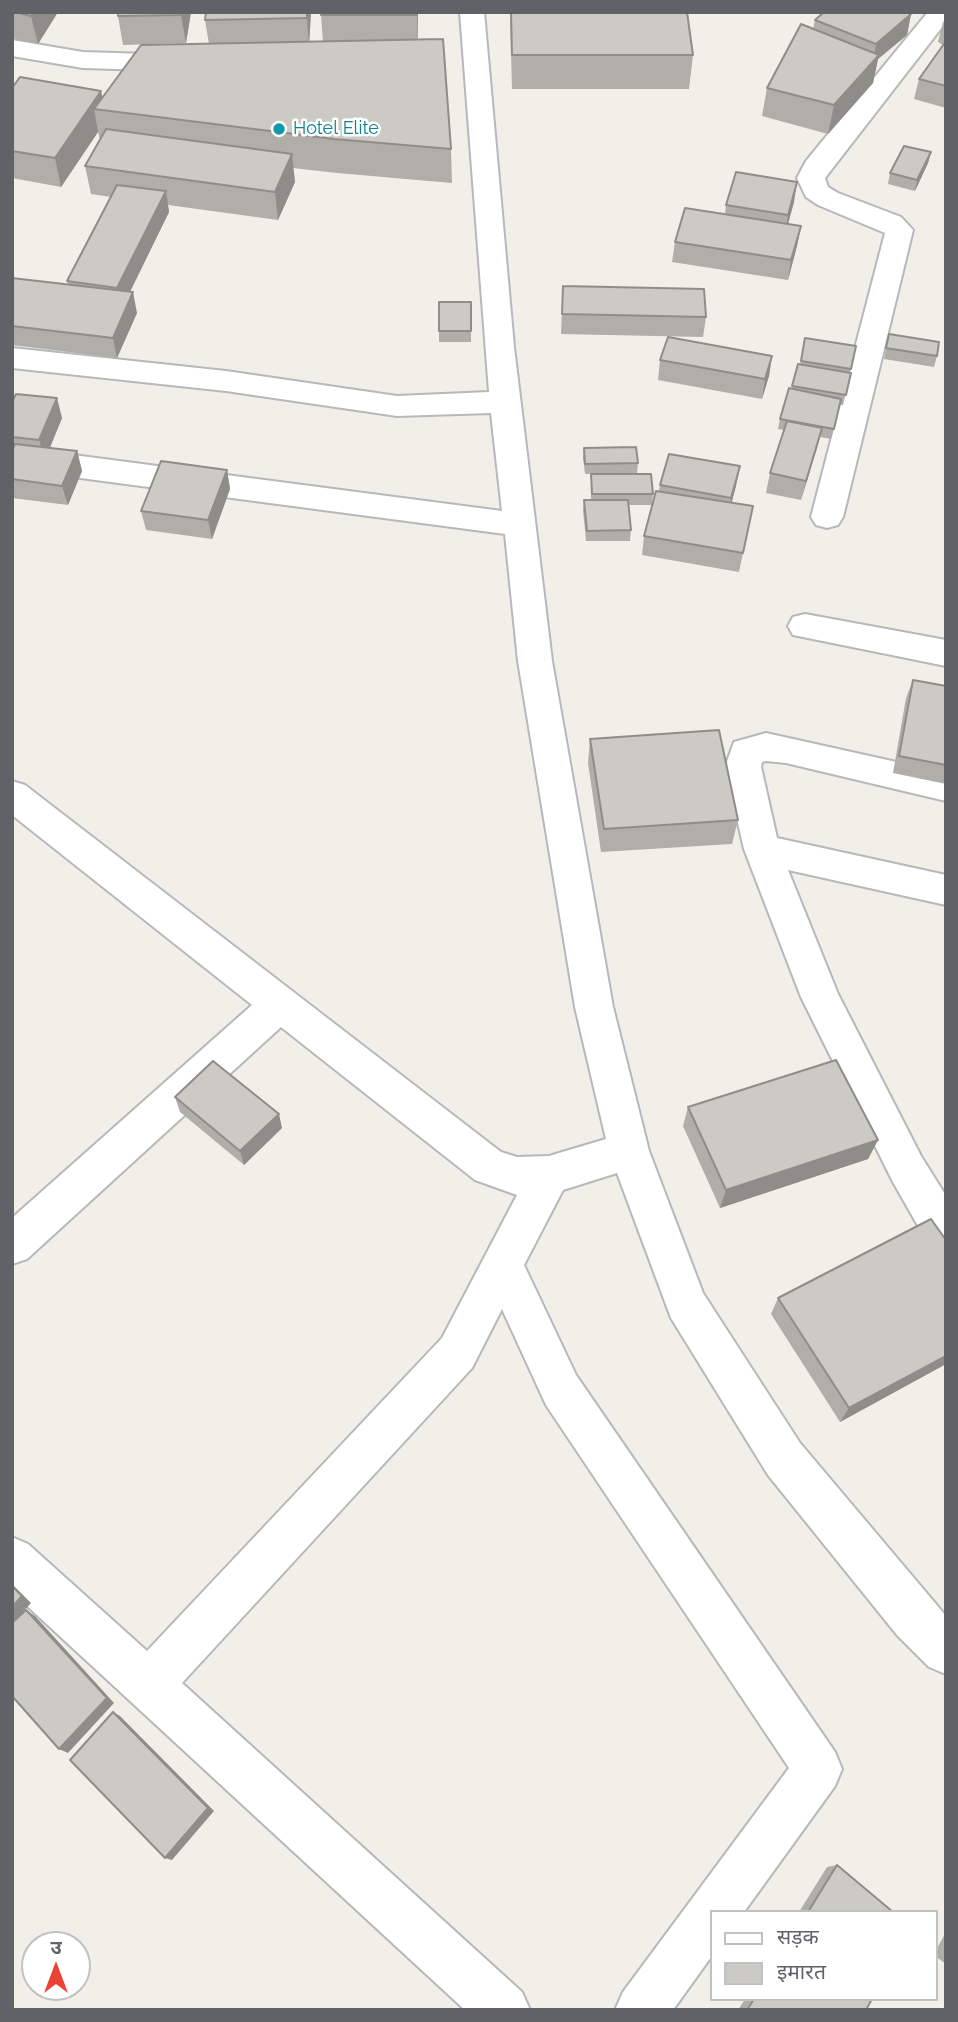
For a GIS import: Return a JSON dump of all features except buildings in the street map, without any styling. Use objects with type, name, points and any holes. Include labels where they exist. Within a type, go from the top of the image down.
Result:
[{"type":"street","points":[[472,12],[463,63],[535,661],[592,995],[629,1151],[686,1304],[763,1426],[810,1491],[914,1618],[946,1650]]},
{"type":"street","points":[[827,517],[899,240],[899,230],[891,223],[828,200],[816,191],[811,178],[816,167],[941,12]]},
{"type":"street","points":[[12,48],[83,60],[204,63]]},
{"type":"street","points":[[12,358],[239,382],[397,406],[505,402]]},
{"type":"street","points":[[12,457],[519,525]]},
{"type":"street","points":[[805,626],[946,653]]},
{"type":"street","points":[[946,787],[786,749],[766,747],[746,751],[743,767],[762,849],[820,997],[907,1169],[946,1235]]},
{"type":"street","points":[[12,796],[489,1167],[517,1176],[549,1175],[629,1151]]},
{"type":"street","points":[[762,849],[946,890]]},
{"type":"street","points":[[12,1245],[279,1005]]},
{"type":"street","points":[[149,1684],[457,1353],[549,1175]]},
{"type":"street","points":[[503,1265],[561,1390],[818,1769],[714,1910]]},
{"type":"street","points":[[12,1560],[504,2010]]},
{"type":"street","points":[[641,2010],[710,1916]]},
{"type":"place","name":"Hotel Elite","points":[[279,129]]}]
